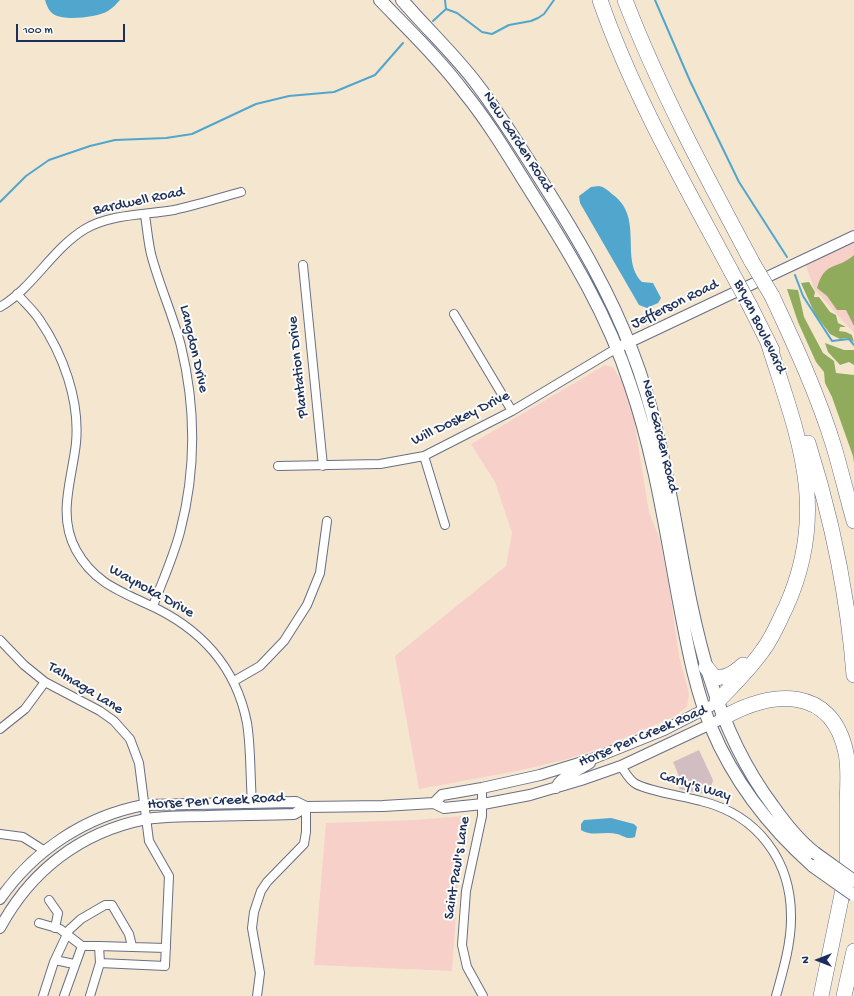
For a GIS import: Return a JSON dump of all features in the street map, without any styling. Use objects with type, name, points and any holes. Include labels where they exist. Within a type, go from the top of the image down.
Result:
[{"type":"highway","name":"Bryan Boulevard","points":[[600,0],[623,57],[655,128],[750,306],[792,394],[827,507],[842,576],[854,675]]},
{"type":"highway","name":"Bryan Boulevard","points":[[625,0],[637,32],[685,137],[752,262],[772,296],[810,381],[834,447],[854,521]]},
{"type":"highway","points":[[711,706],[764,650],[778,623],[795,583],[804,552],[809,511],[806,477],[799,438],[768,342]]},
{"type":"highway","points":[[834,447],[854,502]]},
{"type":"highway","points":[[706,667],[714,677],[730,676],[747,662],[758,656]]},
{"type":"highway","points":[[717,721],[742,707],[767,700],[788,697],[814,705],[829,718],[841,738],[847,763],[851,875]]},
{"type":"highway","points":[[822,996],[841,906],[851,875],[854,792]]},
{"type":"highway","points":[[844,996],[854,951]]},
{"type":"main road","name":"New Garden Road","points":[[380,0],[463,89],[483,116],[578,269],[617,348],[641,418],[659,498],[688,647],[717,721],[734,773],[753,802],[776,831],[813,866],[854,895]]},
{"type":"main road","name":"New Garden Road","points":[[402,0],[475,82],[525,153],[597,274],[629,343],[645,385],[658,437],[706,667],[711,706]]},
{"type":"main road","points":[[526,183],[530,180],[534,181],[547,200],[562,213]]},
{"type":"main road","name":"New Garden Road","points":[[717,721],[729,733],[753,780],[803,843],[815,853],[851,875]]},
{"type":"street","name":"Bardwell Road","points":[[0,307],[17,294],[72,238],[100,222],[175,209],[242,192]]},
{"type":"street","name":"Langdon Drive","points":[[145,215],[151,253],[181,345],[192,412],[191,471],[187,501],[176,544],[153,606]]},
{"type":"street","name":"Jefferson Road","points":[[617,348],[854,236]]},
{"type":"street","name":"Plantation Drive","points":[[303,265],[323,466]]},
{"type":"street","name":"Waynoka Drive","points":[[17,294],[39,318],[55,344],[70,386],[75,420],[76,442],[66,512],[67,523],[73,544],[87,567],[102,582],[153,606],[182,622],[215,654],[234,681],[247,723],[252,802]]},
{"type":"street","points":[[454,314],[512,411]]},
{"type":"street","name":"Will Doskey Drive","points":[[278,466],[380,464],[424,456],[512,411],[617,348]]},
{"type":"street","points":[[424,456],[445,525]]},
{"type":"street","points":[[234,681],[260,666],[284,641],[308,605],[320,573],[326,521]]},
{"type":"street","name":"Talmaga Lane","points":[[0,640],[24,665],[45,682],[100,711],[114,721],[130,739],[139,763],[149,841],[169,876],[165,966],[100,964]]},
{"type":"street","points":[[0,729],[25,709],[45,682]]},
{"type":"street","name":"Horse Pen Creek Road","points":[[434,802],[442,795],[540,775],[598,756],[664,730],[711,706]]},
{"type":"street","name":"Horse Pen Creek Road","points":[[0,899],[21,874],[45,851],[86,824],[114,812],[144,806],[252,802],[296,802],[306,807],[383,806],[434,802],[444,808],[483,804],[530,795],[556,788],[621,766],[717,721]]},
{"type":"street","points":[[556,788],[563,778],[579,771],[598,756]]},
{"type":"street","name":"Carly's Way","points":[[621,766],[636,784],[711,803],[734,814],[752,826],[774,851],[782,868],[788,888],[791,919],[786,954],[776,996]]},
{"type":"street","points":[[530,795],[538,786],[540,775]]},
{"type":"street","name":"Saint Paul's Lane","points":[[482,788],[483,804],[466,891],[462,945],[467,968],[483,996]]},
{"type":"street","points":[[257,996],[260,974],[252,928],[254,912],[261,891],[267,882],[304,844],[306,832],[306,807]]},
{"type":"street","name":"Horse Pen Creek Road","points":[[0,928],[9,911],[46,867],[72,847],[104,832],[146,819],[169,816],[294,814],[306,807]]},
{"type":"street","points":[[0,834],[23,837],[45,851]]},
{"type":"street","points":[[49,900],[58,913],[55,928]]},
{"type":"street","points":[[43,996],[55,960],[69,930],[80,919],[106,905],[112,904],[129,934],[132,946]]},
{"type":"street","points":[[39,923],[60,930],[82,946],[166,948]]},
{"type":"street","points":[[64,996],[74,964],[82,946]]},
{"type":"street","points":[[90,996],[100,964],[99,946]]},
{"type":"street","points":[[55,960],[74,964]]},
{"type":"shaded area","points":[[854,236],[854,333],[814,289],[804,260]]},
{"type":"shaded area","points":[[605,365],[613,367],[622,382],[634,420],[649,512],[660,540],[669,586],[679,656],[689,694],[687,707],[675,716],[604,747],[564,760],[517,771],[419,789],[395,656],[506,566],[512,533],[495,482],[471,444]]},
{"type":"shaded area","points":[[699,750],[713,780],[709,795],[679,789],[681,781],[673,762]]},
{"type":"shaded area","points":[[463,816],[452,971],[314,965],[326,823],[414,820]]},
{"type":"green space","points":[[854,255],[854,326],[846,310],[837,310],[827,296],[817,288],[820,279],[827,269],[848,260]]},
{"type":"green space","points":[[809,282],[815,292],[814,297],[819,297],[830,312],[836,315],[838,323],[846,327],[840,327],[839,331],[852,335],[854,342],[847,338],[840,339],[830,334],[815,314],[801,283]]},
{"type":"green space","points":[[787,289],[798,290],[804,317],[823,353],[834,361],[836,373],[854,375],[854,463],[853,456],[832,397],[825,383],[824,372],[816,362],[798,322]]},
{"type":"green space","points":[[825,343],[844,350],[854,350],[854,365],[849,362],[840,365],[828,352]]},
{"type":"water","points":[[45,0],[120,0],[111,9],[103,13],[67,18],[53,14],[48,9]]},
{"type":"water","points":[[591,187],[603,187],[622,203],[630,226],[632,262],[635,273],[642,282],[653,283],[661,298],[658,303],[647,308],[639,305],[580,203],[579,196]]},
{"type":"water","points":[[611,818],[634,824],[637,827],[635,837],[628,838],[612,833],[594,834],[581,830],[581,824],[584,820]]},
{"type":"waterway","points":[[445,0],[446,9]]},
{"type":"waterway","points":[[446,9],[457,13],[482,32],[492,34],[509,25],[531,21],[538,18],[544,14],[554,0]]},
{"type":"waterway","points":[[655,0],[690,81],[739,182],[787,257]]},
{"type":"waterway","points":[[433,21],[446,9]]},
{"type":"waterway","points":[[0,202],[26,176],[49,160],[90,146],[115,140],[166,138],[192,134],[256,104],[289,96],[334,92],[375,75],[403,43]]},
{"type":"waterway","points":[[795,275],[803,296],[832,341],[849,339],[854,345]]}]
